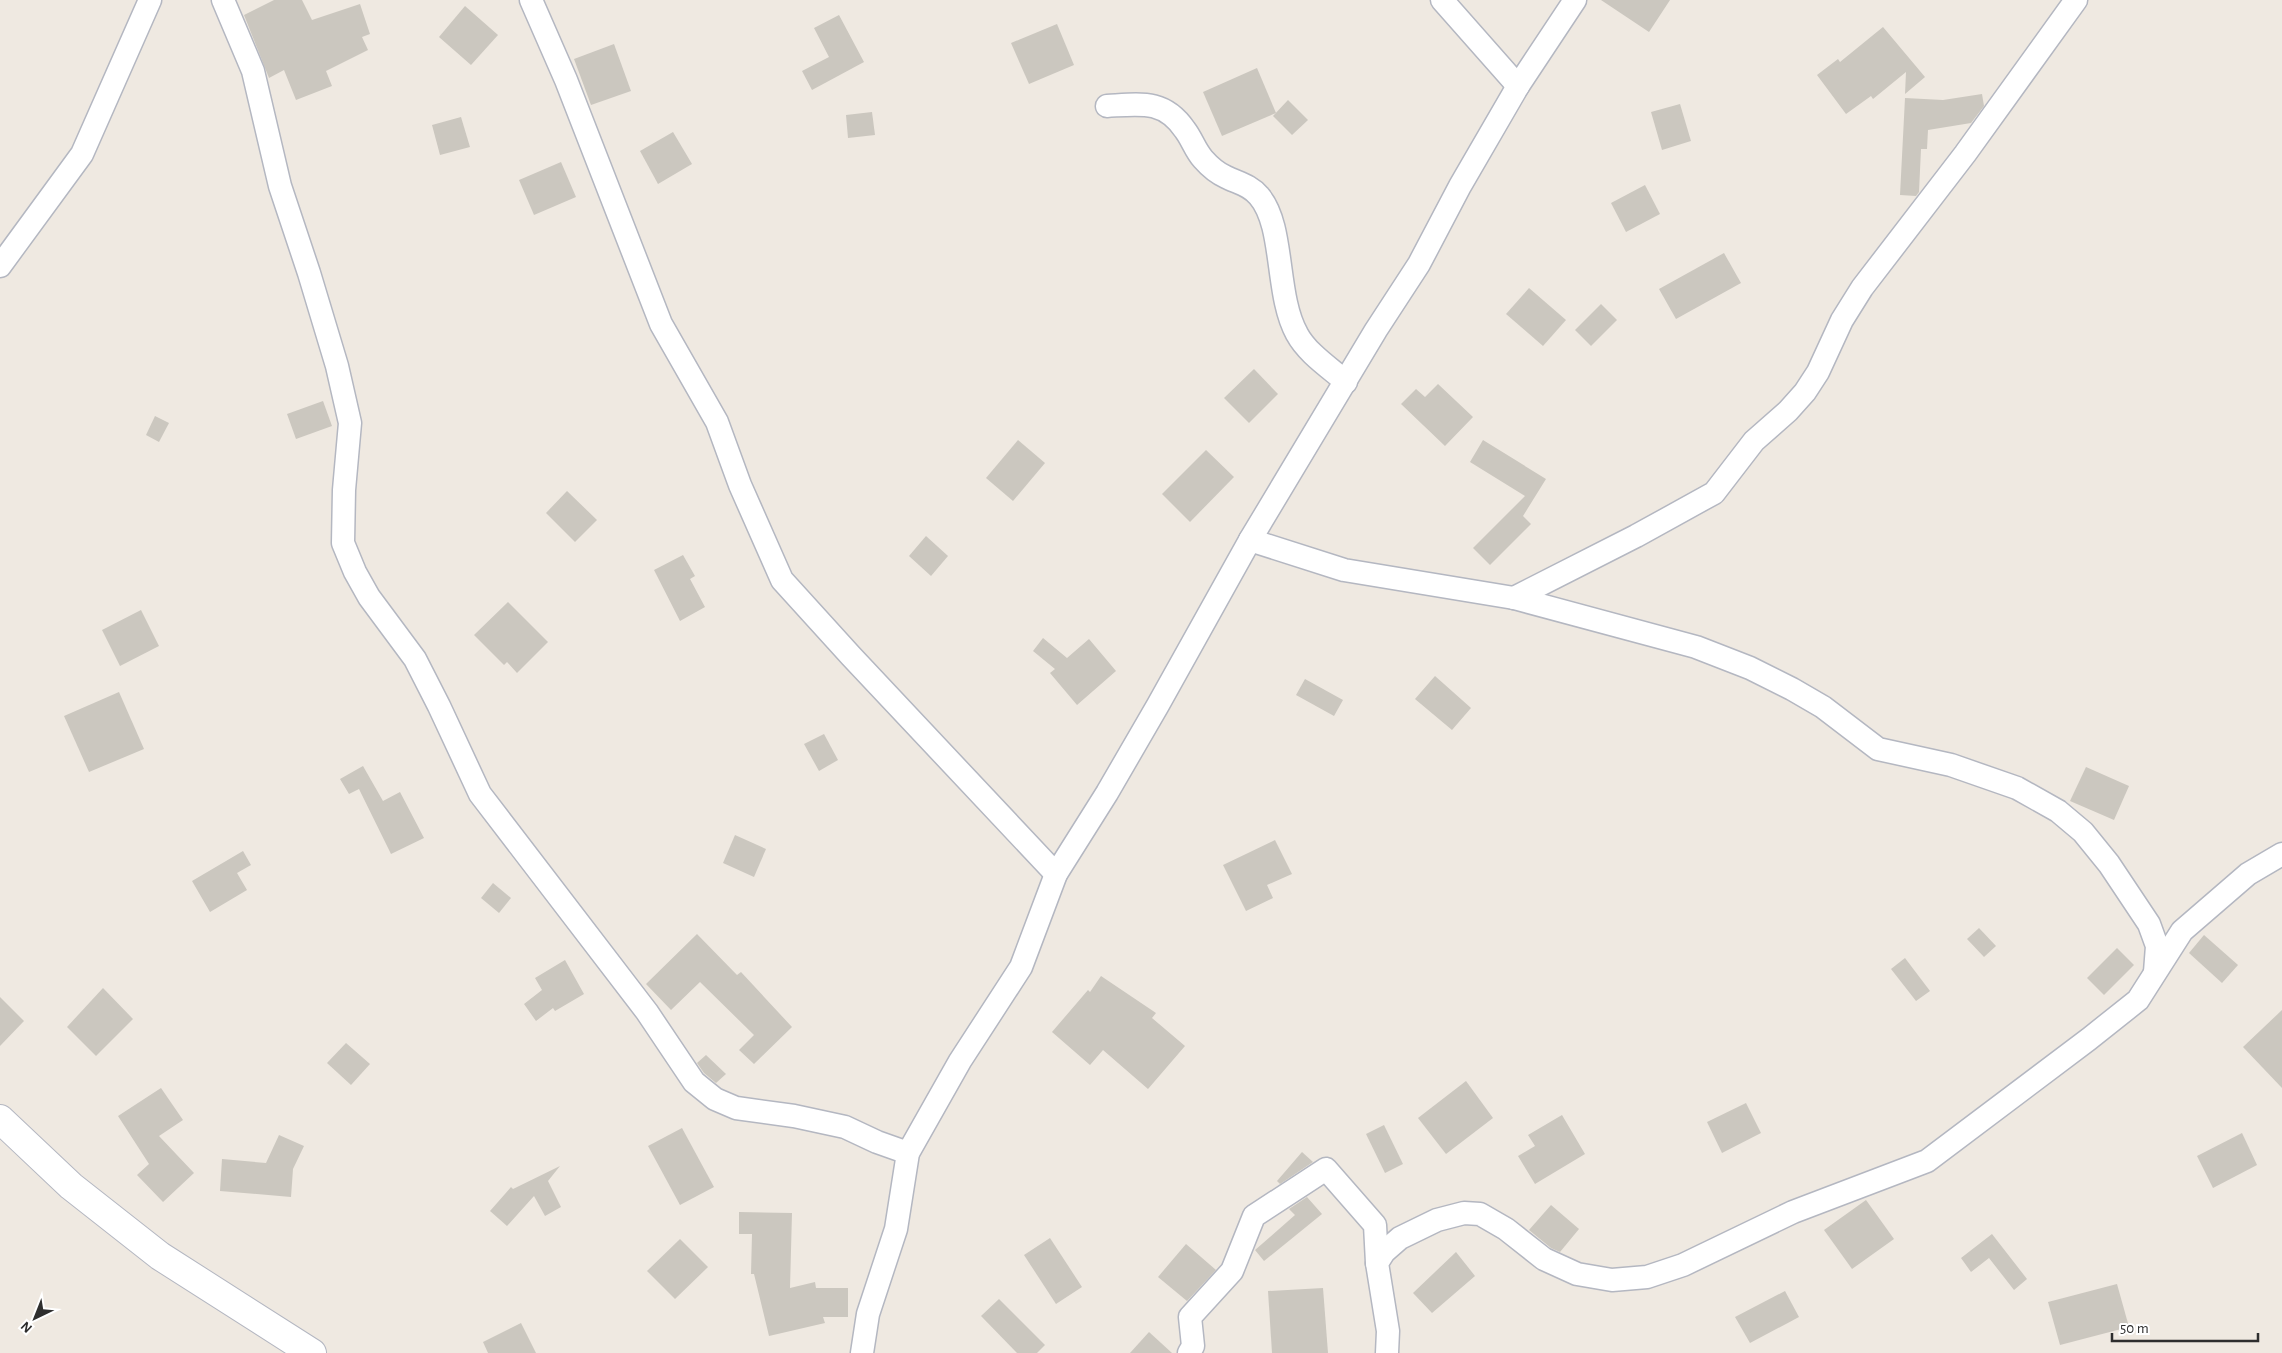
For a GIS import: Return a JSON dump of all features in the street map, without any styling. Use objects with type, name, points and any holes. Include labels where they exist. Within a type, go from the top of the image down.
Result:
[{"type":"street","points":[[0,266],[82,154],[150,0]]},
{"type":"street","points":[[223,0],[253,70],[280,186],[332,348],[350,423],[344,490],[344,543],[354,572],[415,659],[440,706],[480,794],[647,1012],[694,1082],[715,1099],[736,1108],[794,1116],[845,1127],[908,1154]]},
{"type":"street","points":[[530,0],[566,80],[661,324],[717,422],[740,485],[782,580],[857,664],[1056,874]]},
{"type":"street","points":[[1442,0],[1518,86]]},
{"type":"street","points":[[862,1353],[868,1314],[896,1229],[908,1154],[960,1061],[1021,967],[1056,874],[1149,721],[1250,540],[1418,264],[1460,186],[1518,86],[1575,0]]},
{"type":"street","points":[[1514,598],[1636,536],[1714,493],[1754,441],[1788,411],[1805,392],[1818,372],[1842,320],[1862,288],[1965,154],[2076,0]]},
{"type":"street","points":[[1107,106],[1147,104],[1174,116],[1186,131],[1196,152],[1212,169],[1226,178],[1242,182],[1259,196],[1270,218],[1286,310],[1298,336],[1346,382]]},
{"type":"street","points":[[1250,540],[1344,570],[1514,598],[1696,647],[1750,668],[1822,707],[1878,749],[1951,765],[2017,788],[2058,811],[2083,832],[2109,864],[2150,924],[2157,946],[2154,976]]},
{"type":"street","points":[[2157,946],[2182,931],[2248,874],[2282,854]]},
{"type":"street","points":[[1377,1263],[1384,1252],[1400,1238],[1437,1220],[1464,1213],[1480,1214],[1506,1229],[1544,1259],[1577,1274],[1612,1280],[1647,1277],[1683,1265],[1793,1212],[1927,1161],[2138,1000],[2182,931]]},
{"type":"street","points":[[0,1119],[70,1186],[160,1256],[312,1353]]},
{"type":"street","points":[[1189,1353],[1193,1346],[1190,1317],[1232,1271],[1254,1216],[1326,1169],[1375,1225],[1377,1263],[1388,1331],[1387,1353]]},
{"type":"building","points":[[274,0],[302,0],[312,20],[360,4],[370,34],[362,37],[368,50],[326,71],[332,86],[296,100],[284,70],[269,78],[244,15]]},
{"type":"building","points":[[1601,0],[1670,0],[1649,32]]},
{"type":"building","points":[[465,6],[498,35],[471,65],[439,37]]},
{"type":"building","points":[[839,15],[864,62],[812,90],[802,71],[829,57],[814,28]]},
{"type":"building","points":[[1057,24],[1074,65],[1029,84],[1011,43]]},
{"type":"building","points":[[1883,27],[1925,77],[1905,94],[1906,72],[1873,99],[1871,96],[1846,114],[1817,75],[1838,59],[1840,62]]},
{"type":"building","points":[[614,44],[631,91],[591,105],[574,59]]},
{"type":"building","points":[[1257,68],[1276,113],[1222,136],[1203,92]]},
{"type":"building","points":[[1982,94],[1984,106],[1971,123],[1928,130],[1927,149],[1921,149],[1919,192],[1916,196],[1900,195],[1905,98],[1943,100]]},
{"type":"building","points":[[1288,100],[1308,120],[1292,135],[1273,116]]},
{"type":"building","points":[[1680,104],[1691,141],[1662,150],[1651,112]]},
{"type":"building","points":[[872,112],[875,135],[848,138],[846,115]]},
{"type":"building","points":[[461,117],[470,147],[440,155],[432,125]]},
{"type":"building","points":[[673,132],[692,164],[658,184],[640,151]]},
{"type":"building","points":[[561,162],[576,197],[534,215],[519,180]]},
{"type":"building","points":[[1645,185],[1660,214],[1626,232],[1611,203]]},
{"type":"building","points":[[1724,253],[1741,283],[1676,319],[1659,289]]},
{"type":"building","points":[[1529,288],[1566,320],[1543,346],[1506,314]]},
{"type":"building","points":[[1601,304],[1617,320],[1591,346],[1575,330]]},
{"type":"building","points":[[1254,369],[1278,394],[1249,423],[1224,398]]},
{"type":"building","points":[[1438,384],[1473,417],[1445,446],[1401,404],[1416,389],[1425,397]]},
{"type":"building","points":[[323,401],[332,426],[296,439],[287,414]]},
{"type":"building","points":[[155,416],[169,423],[159,442],[146,435]]},
{"type":"building","points":[[1018,440],[1045,463],[1013,501],[986,478]]},
{"type":"building","points":[[1483,440],[1546,479],[1523,516],[1531,524],[1490,565],[1473,548],[1525,496],[1470,462]]},
{"type":"building","points":[[1206,450],[1234,477],[1190,522],[1162,494]]},
{"type":"building","points":[[567,491],[597,520],[575,542],[546,513]]},
{"type":"building","points":[[926,536],[948,556],[931,576],[909,556]]},
{"type":"building","points":[[683,555],[695,576],[690,579],[705,607],[680,621],[654,570]]},
{"type":"building","points":[[508,602],[548,642],[517,673],[507,662],[504,665],[474,635]]},
{"type":"building","points":[[141,610],[159,646],[120,666],[102,630]]},
{"type":"building","points":[[1043,638],[1067,658],[1089,639],[1116,671],[1077,705],[1050,673],[1055,669],[1033,651]]},
{"type":"building","points":[[1435,676],[1471,708],[1452,730],[1415,699]]},
{"type":"building","points":[[1305,679],[1343,700],[1334,716],[1296,695]]},
{"type":"building","points":[[119,692],[144,749],[89,772],[64,716]]},
{"type":"building","points":[[824,734],[838,760],[819,771],[804,744]]},
{"type":"building","points":[[363,766],[383,801],[400,792],[424,838],[391,854],[359,789],[349,794],[340,779]]},
{"type":"building","points":[[2086,767],[2129,786],[2114,820],[2070,801]]},
{"type":"building","points":[[735,835],[766,849],[754,877],[723,863]]},
{"type":"building","points":[[1275,840],[1292,874],[1267,885],[1273,898],[1246,911],[1223,865]]},
{"type":"building","points":[[243,851],[251,865],[237,873],[247,890],[210,912],[192,881]]},
{"type":"building","points":[[493,883],[511,898],[499,913],[481,898]]},
{"type":"building","points":[[1979,928],[1996,946],[1984,957],[1967,939]]},
{"type":"building","points":[[697,934],[737,975],[741,972],[792,1027],[754,1064],[739,1050],[754,1035],[700,982],[671,1010],[646,984]]},
{"type":"building","points":[[2204,935],[2238,965],[2222,983],[2189,953]]},
{"type":"building","points":[[2117,948],[2134,965],[2104,995],[2087,978]]},
{"type":"building","points":[[1905,958],[1930,991],[1916,1001],[1891,969]]},
{"type":"building","points":[[565,960],[584,994],[555,1011],[553,1008],[536,1021],[524,1004],[542,990],[535,978]]},
{"type":"building","points":[[1101,976],[1156,1013],[1152,1018],[1185,1046],[1148,1089],[1103,1050],[1090,1065],[1052,1032],[1088,990],[1090,992]]},
{"type":"building","points":[[103,988],[133,1019],[96,1056],[67,1027]]},
{"type":"building","points":[[0,997],[24,1021],[0,1046]]},
{"type":"building","points":[[2282,1010],[2282,1088],[2243,1047]]},
{"type":"building","points":[[346,1043],[370,1064],[351,1085],[327,1063]]},
{"type":"building","points":[[706,1055],[726,1074],[716,1083],[704,1073],[697,1063]]},
{"type":"building","points":[[1466,1081],[1493,1118],[1446,1154],[1418,1118]]},
{"type":"building","points":[[161,1088],[183,1120],[159,1136],[194,1173],[163,1202],[137,1175],[149,1164],[118,1116]]},
{"type":"building","points":[[1746,1103],[1761,1133],[1722,1153],[1707,1122]]},
{"type":"building","points":[[1562,1115],[1585,1154],[1535,1184],[1518,1156],[1535,1146],[1528,1135]]},
{"type":"building","points":[[1384,1125],[1403,1164],[1385,1173],[1366,1134]]},
{"type":"building","points":[[682,1128],[714,1187],[680,1205],[648,1146]]},
{"type":"building","points":[[2242,1133],[2257,1165],[2213,1188],[2197,1156]]},
{"type":"building","points":[[279,1135],[304,1146],[293,1169],[291,1197],[220,1191],[222,1159],[266,1163]]},
{"type":"building","points":[[1302,1152],[1313,1162],[1280,1184],[1277,1181]]},
{"type":"building","points":[[560,1166],[548,1181],[561,1207],[545,1216],[534,1196],[507,1226],[490,1211],[511,1187],[513,1189]]},
{"type":"building","points":[[1307,1197],[1322,1214],[1264,1261],[1255,1250],[1295,1215],[1289,1209]]},
{"type":"building","points":[[1866,1200],[1894,1239],[1852,1269],[1824,1230]]},
{"type":"building","points":[[1551,1205],[1579,1229],[1560,1252],[1551,1248],[1529,1230]]},
{"type":"building","points":[[739,1212],[792,1213],[790,1288],[815,1282],[816,1288],[848,1288],[848,1317],[823,1317],[825,1323],[769,1336],[754,1274],[751,1274],[752,1234],[739,1234]]},
{"type":"building","points":[[1992,1234],[2027,1279],[2014,1290],[1989,1258],[1971,1272],[1961,1258]]},
{"type":"building","points":[[1050,1238],[1082,1287],[1056,1304],[1024,1255]]},
{"type":"building","points":[[680,1239],[708,1267],[675,1299],[647,1271]]},
{"type":"building","points":[[1186,1244],[1216,1270],[1187,1301],[1158,1277]]},
{"type":"building","points":[[1456,1252],[1475,1276],[1432,1313],[1413,1293]]},
{"type":"building","points":[[2117,1284],[2129,1327],[2060,1345],[2048,1302]]},
{"type":"building","points":[[1323,1288],[1328,1353],[1272,1353],[1268,1291]]},
{"type":"building","points":[[1785,1291],[1799,1317],[1750,1343],[1735,1317]]},
{"type":"building","points":[[999,1299],[1045,1345],[1037,1353],[1017,1353],[981,1316]]},
{"type":"building","points":[[521,1323],[536,1353],[488,1353],[483,1342]]},
{"type":"building","points":[[1149,1332],[1172,1353],[1130,1353]]}]
